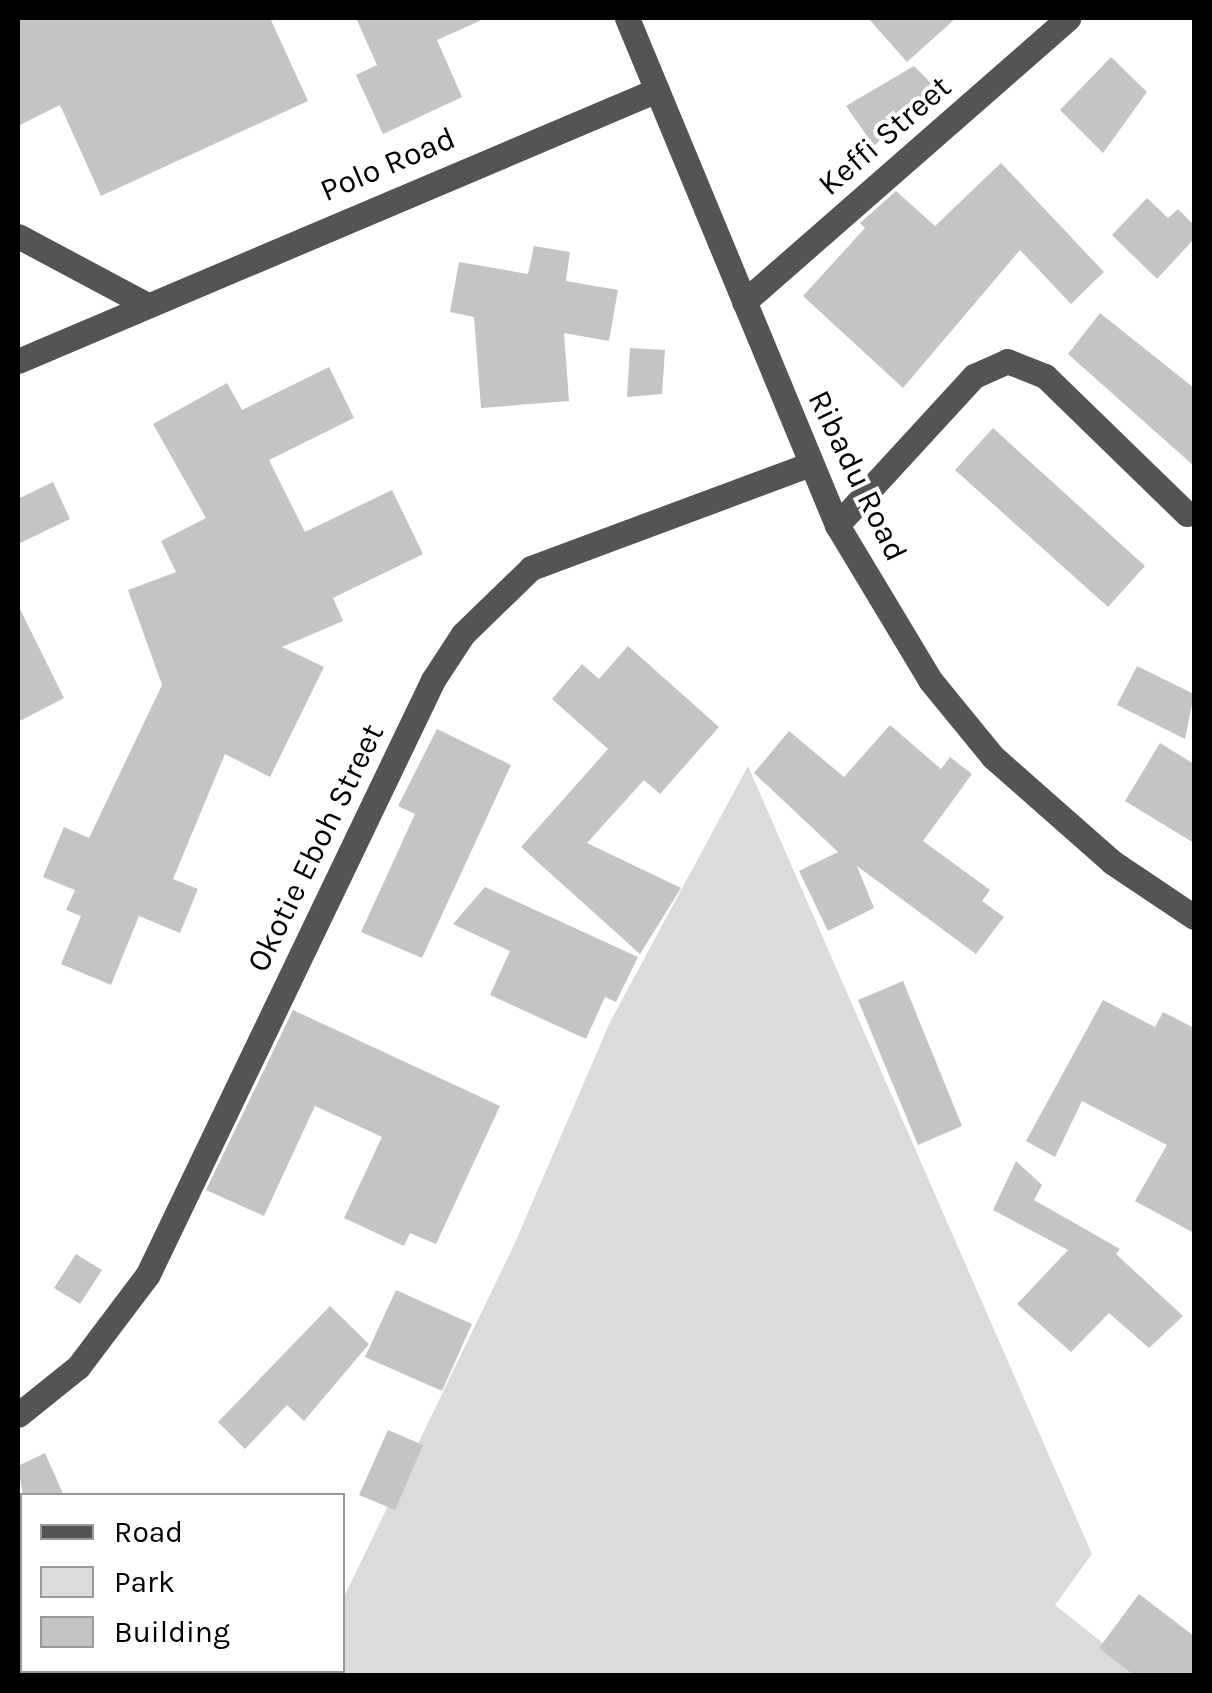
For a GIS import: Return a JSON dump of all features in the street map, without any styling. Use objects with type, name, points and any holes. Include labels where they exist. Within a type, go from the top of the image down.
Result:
[{"type":"street","name":"Ribadu Road","points":[[627,18],[837,525],[930,680],[992,756],[1112,862],[1194,917]]},
{"type":"street","name":"Keffi Street","points":[[744,302],[1068,18]]},
{"type":"street","name":"Polo Road","points":[[18,361],[657,90]]},
{"type":"street","points":[[18,236],[146,305]]},
{"type":"street","points":[[837,525],[974,376],[1007,361],[1046,376],[1186,514]]},
{"type":"street","name":"Okotie Eboh Street","points":[[18,1415],[78,1367],[148,1274],[433,680],[474,621],[530,568],[810,464]]},
{"type":"green space","points":[[748,766],[1092,1554],[1055,1605],[1143,1675],[300,1676],[345,1673],[345,1595],[514,1245],[610,1022]]},
{"type":"building","points":[[18,18],[270,18],[308,101],[101,196],[60,105],[18,126]]},
{"type":"building","points":[[356,18],[486,18],[437,40],[462,97],[383,134],[356,75],[377,65]]},
{"type":"building","points":[[868,18],[956,18],[907,62]]},
{"type":"building","points":[[1111,57],[1147,92],[1103,153],[1060,110]]},
{"type":"building","points":[[914,66],[937,89],[874,146],[846,106]]},
{"type":"building","points":[[1001,163],[1104,272],[1071,304],[1020,250],[903,388],[803,296],[865,228],[860,223],[896,191],[935,226]]},
{"type":"building","points":[[1147,198],[1168,218],[1178,209],[1194,225],[1194,239],[1157,279],[1112,235]]},
{"type":"building","points":[[534,246],[570,252],[566,281],[618,290],[609,341],[564,333],[569,401],[481,408],[474,317],[450,312],[459,262],[528,274]]},
{"type":"building","points":[[1100,313],[1194,388],[1194,466],[1068,354]]},
{"type":"building","points":[[630,348],[665,350],[662,394],[627,397]]},
{"type":"building","points":[[329,367],[354,418],[269,460],[305,532],[392,490],[423,554],[333,598],[343,621],[282,647],[324,667],[270,777],[225,754],[173,879],[198,889],[180,933],[139,916],[111,985],[61,964],[81,916],[66,910],[75,890],[43,877],[64,827],[89,838],[162,685],[128,590],[176,572],[161,541],[206,518],[153,424],[227,383],[242,410]]},
{"type":"building","points":[[993,428],[1145,566],[1108,607],[955,470]]},
{"type":"building","points":[[53,482],[70,519],[18,544],[18,499]]},
{"type":"building","points":[[18,605],[64,698],[18,722]]},
{"type":"building","points":[[628,646],[719,727],[660,794],[644,780],[587,843],[681,888],[640,954],[521,847],[608,749],[552,699],[582,664],[599,679]]},
{"type":"building","points":[[1137,666],[1194,694],[1185,739],[1117,705]]},
{"type":"building","points":[[890,725],[941,769],[950,757],[972,774],[923,841],[990,890],[982,901],[1004,917],[976,954],[857,866],[874,908],[828,931],[799,871],[838,852],[754,773],[789,731],[844,777]]},
{"type":"building","points":[[437,729],[511,765],[422,958],[361,932],[415,814],[398,806]]},
{"type":"building","points":[[1160,743],[1194,764],[1194,843],[1125,801]]},
{"type":"building","points":[[485,887],[638,957],[616,1002],[605,997],[586,1039],[490,995],[510,951],[453,924]]},
{"type":"building","points":[[903,981],[962,1126],[918,1145],[858,1000]]},
{"type":"building","points":[[1103,1000],[1155,1027],[1163,1012],[1194,1028],[1194,1233],[1135,1201],[1167,1145],[1082,1101],[1055,1157],[1026,1141]]},
{"type":"building","points":[[293,1010],[500,1106],[436,1244],[410,1233],[404,1246],[344,1218],[382,1137],[315,1106],[264,1216],[206,1190]]},
{"type":"building","points":[[1016,1161],[1042,1185],[1034,1200],[1120,1249],[1116,1254],[1183,1316],[1149,1348],[1109,1313],[1071,1352],[1017,1304],[1068,1250],[993,1210]]},
{"type":"building","points":[[76,1254],[102,1270],[80,1304],[54,1288]]},
{"type":"building","points":[[396,1290],[472,1324],[442,1391],[365,1357]]},
{"type":"building","points":[[330,1306],[369,1344],[304,1421],[287,1405],[245,1449],[218,1422]]},
{"type":"building","points":[[388,1430],[423,1445],[395,1510],[359,1495]]},
{"type":"building","points":[[45,1453],[63,1493],[22,1493],[18,1466]]},
{"type":"building","points":[[1139,1594],[1194,1636],[1194,1676],[1135,1676],[1099,1648]]}]
